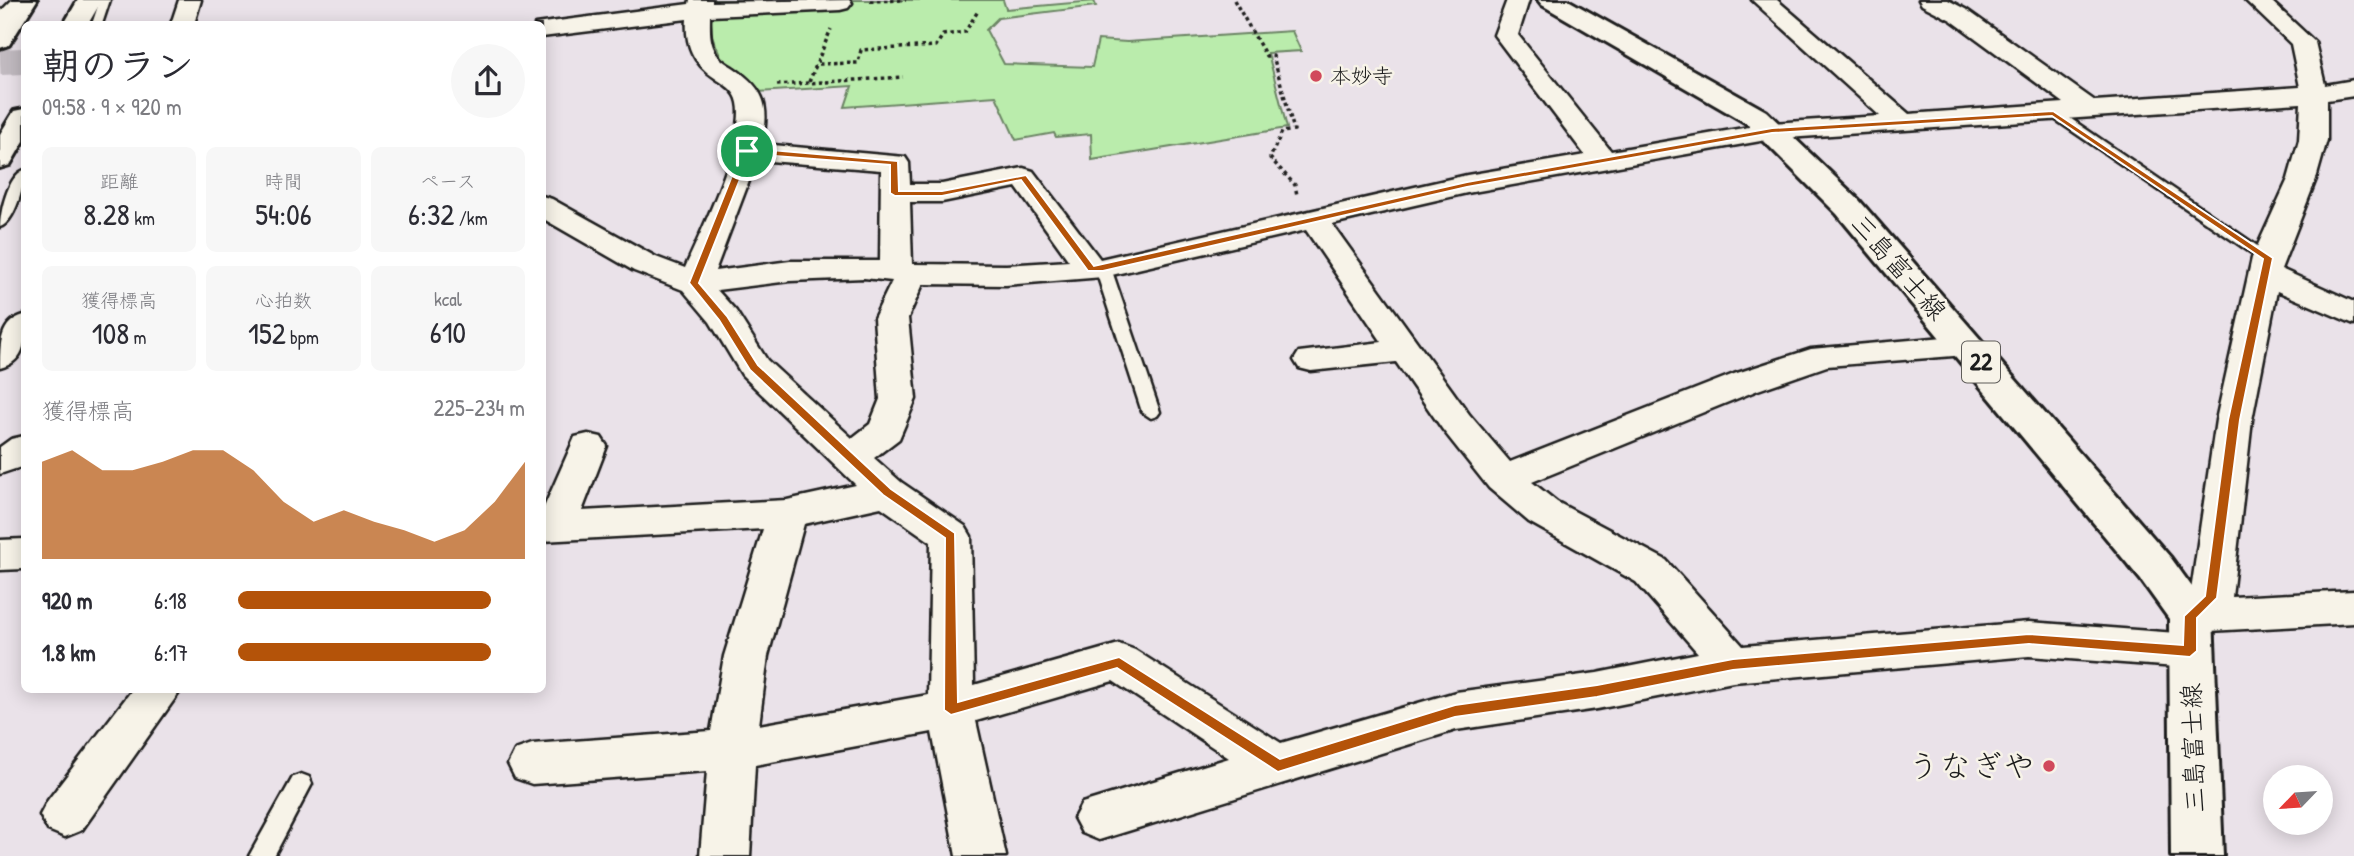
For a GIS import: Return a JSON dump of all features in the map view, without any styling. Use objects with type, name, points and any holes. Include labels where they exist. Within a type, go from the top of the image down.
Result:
[{"type":"main road","points":[[0,40],[25,0]]},
{"type":"main road","points":[[78,21],[90,0]]},
{"type":"main road","name":"三島富士線","points":[[1550,0],[1756,117],[1772,131],[1848,207],[2076,472],[2190,634],[2197,856]]},
{"type":"main road","points":[[0,159],[21,122]]},
{"type":"street","points":[[184,21],[190,0]]},
{"type":"street","points":[[1518,0],[1506,34],[1603,159]]},
{"type":"street","points":[[1763,0],[1904,123]]},
{"type":"street","points":[[1930,0],[1959,15],[2090,110]]},
{"type":"street","points":[[2190,634],[2211,598],[2234,420],[2267,266],[2302,179],[2313,140],[2314,94],[2302,42],[2256,0]]},
{"type":"street","points":[[546,29],[700,5],[840,3]]},
{"type":"street","points":[[694,283],[747,151],[753,111],[745,87],[715,66],[703,52],[700,5]]},
{"type":"street","points":[[546,207],[645,264],[694,283],[790,271],[864,269],[903,273],[1006,275],[1097,269],[1467,184],[1772,131],[2314,94],[2354,88]]},
{"type":"street","points":[[747,151],[895,163],[895,193],[903,273],[891,318],[898,399],[886,430],[849,459]]},
{"type":"street","points":[[895,193],[942,193],[1023,177],[1097,269]]},
{"type":"street","points":[[1317,218],[1456,422],[1503,479],[1543,512],[1651,571],[1733,664]]},
{"type":"street","points":[[2267,266],[2354,314]]},
{"type":"street","points":[[694,283],[723,318],[754,367],[887,492],[951,536],[951,710],[981,856]]},
{"type":"street","points":[[0,357],[21,329]]},
{"type":"street","points":[[1503,479],[1746,382],[1823,356],[1966,345]]},
{"type":"street","points":[[1311,360],[1406,350]]},
{"type":"street","points":[[588,446],[550,526],[787,514],[887,492]]},
{"type":"street","points":[[0,461],[9,459],[21,450]]},
{"type":"street","points":[[725,856],[732,749],[746,656],[787,514]]},
{"type":"street","points":[[0,555],[21,554]]},
{"type":"street","points":[[1099,818],[1455,711],[1597,691],[1733,664],[2029,639],[2190,634],[2354,607]]},
{"type":"street","points":[[533,764],[732,749],[951,710],[1119,662],[1278,766]]},
{"type":"street","points":[[65,815],[156,693]]},
{"type":"lane","points":[[0,18],[18,0]]},
{"type":"lane","points":[[98,21],[105,0]]},
{"type":"lane","points":[[2053,113],[2267,266]]},
{"type":"lane","points":[[0,223],[21,180]]},
{"type":"lane","points":[[1097,269],[1151,412]]},
{"type":"lane","points":[[261,856],[301,784]]},
{"type":"path","points":[[1234,0],[1266,57],[1273,56],[1294,130],[1282,132],[1270,158],[1294,185],[1294,191],[1317,218]]},
{"type":"path","points":[[819,64],[858,63],[860,50],[936,46],[943,35],[965,32],[978,11]]},
{"type":"path","points":[[745,87],[904,77]]},
{"type":"green space","points":[[709,0],[1003,0],[1006,9],[1094,1],[1096,6],[998,18],[986,30],[1004,64],[1092,67],[1098,40],[1127,42],[1292,31],[1301,51],[1268,53],[1287,128],[1092,160],[1091,134],[1056,137],[1054,133],[1016,140],[996,96],[845,107],[852,86],[758,92],[724,64],[712,36]]},
{"type":"tunnel","points":[[0,62],[21,61]]},
{"type":"place","name":"本妙寺","points":[[1316,76]]},
{"type":"place","name":"うなぎや","points":[[2049,766]]},
{"type":"route","points":[[2053,113],[2268,258],[2234,420],[2211,598],[2191,616],[2190,651],[2029,639],[1733,664],[1597,691],[1455,711],[1278,766],[1119,662],[951,710],[951,536],[887,492],[754,367],[723,318],[694,283],[747,151],[895,163],[895,193],[942,193],[1023,177],[1091,269],[1467,184],[1772,131],[2053,113]]}]
